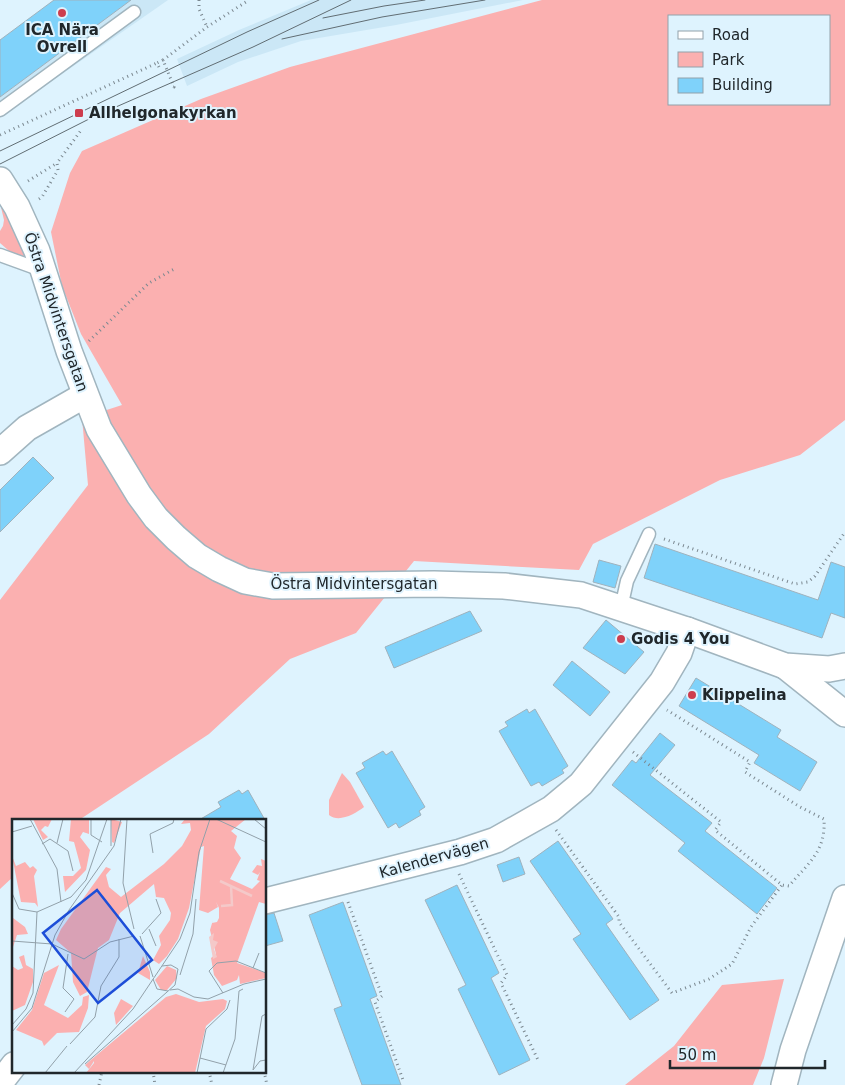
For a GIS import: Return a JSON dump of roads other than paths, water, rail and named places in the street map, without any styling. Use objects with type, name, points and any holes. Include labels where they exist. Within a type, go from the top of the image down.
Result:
[{"type":"street","name":"Östra Midvintersgatan","points":[[0,180],[17,207],[37,250],[69,351],[99,429],[139,495],[156,518],[196,556],[245,581],[273,586],[434,584],[504,586],[581,595],[687,630],[785,666],[829,669],[845,666]]},
{"type":"street","points":[[0,452],[27,428],[85,395]]},
{"type":"street","name":"Kalendervägen","points":[[266,901],[460,852],[496,840],[544,813],[581,784],[649,699],[662,682],[678,653],[687,630]]},
{"type":"street","name":"Östra Midvintersgatan","points":[[785,666],[845,714]]},
{"type":"street","points":[[784,1085],[793,1050],[845,898]]},
{"type":"street","points":[[0,1082],[12,1067]]},
{"type":"lane","points":[[0,110],[134,12]]},
{"type":"lane","points":[[0,255],[44,271]]},
{"type":"lane","points":[[621,608],[627,581],[649,534]]},
{"type":"tram line","points":[[0,151],[247,32],[319,0]]},
{"type":"tram line","points":[[0,164],[93,117],[253,47],[351,0]]},
{"type":"tram line","points":[[323,18],[425,0]]},
{"type":"tram line","points":[[282,39],[382,17],[485,0]]},
{"type":"place","name":"ICA Nära Ovrell","points":[[62,13]]},
{"type":"place","name":"Allhelgonakyrkan","points":[[79,113]]},
{"type":"place","name":"Godis 4 You","points":[[621,639]]},
{"type":"place","name":"Klippelina","points":[[692,695]]}]
